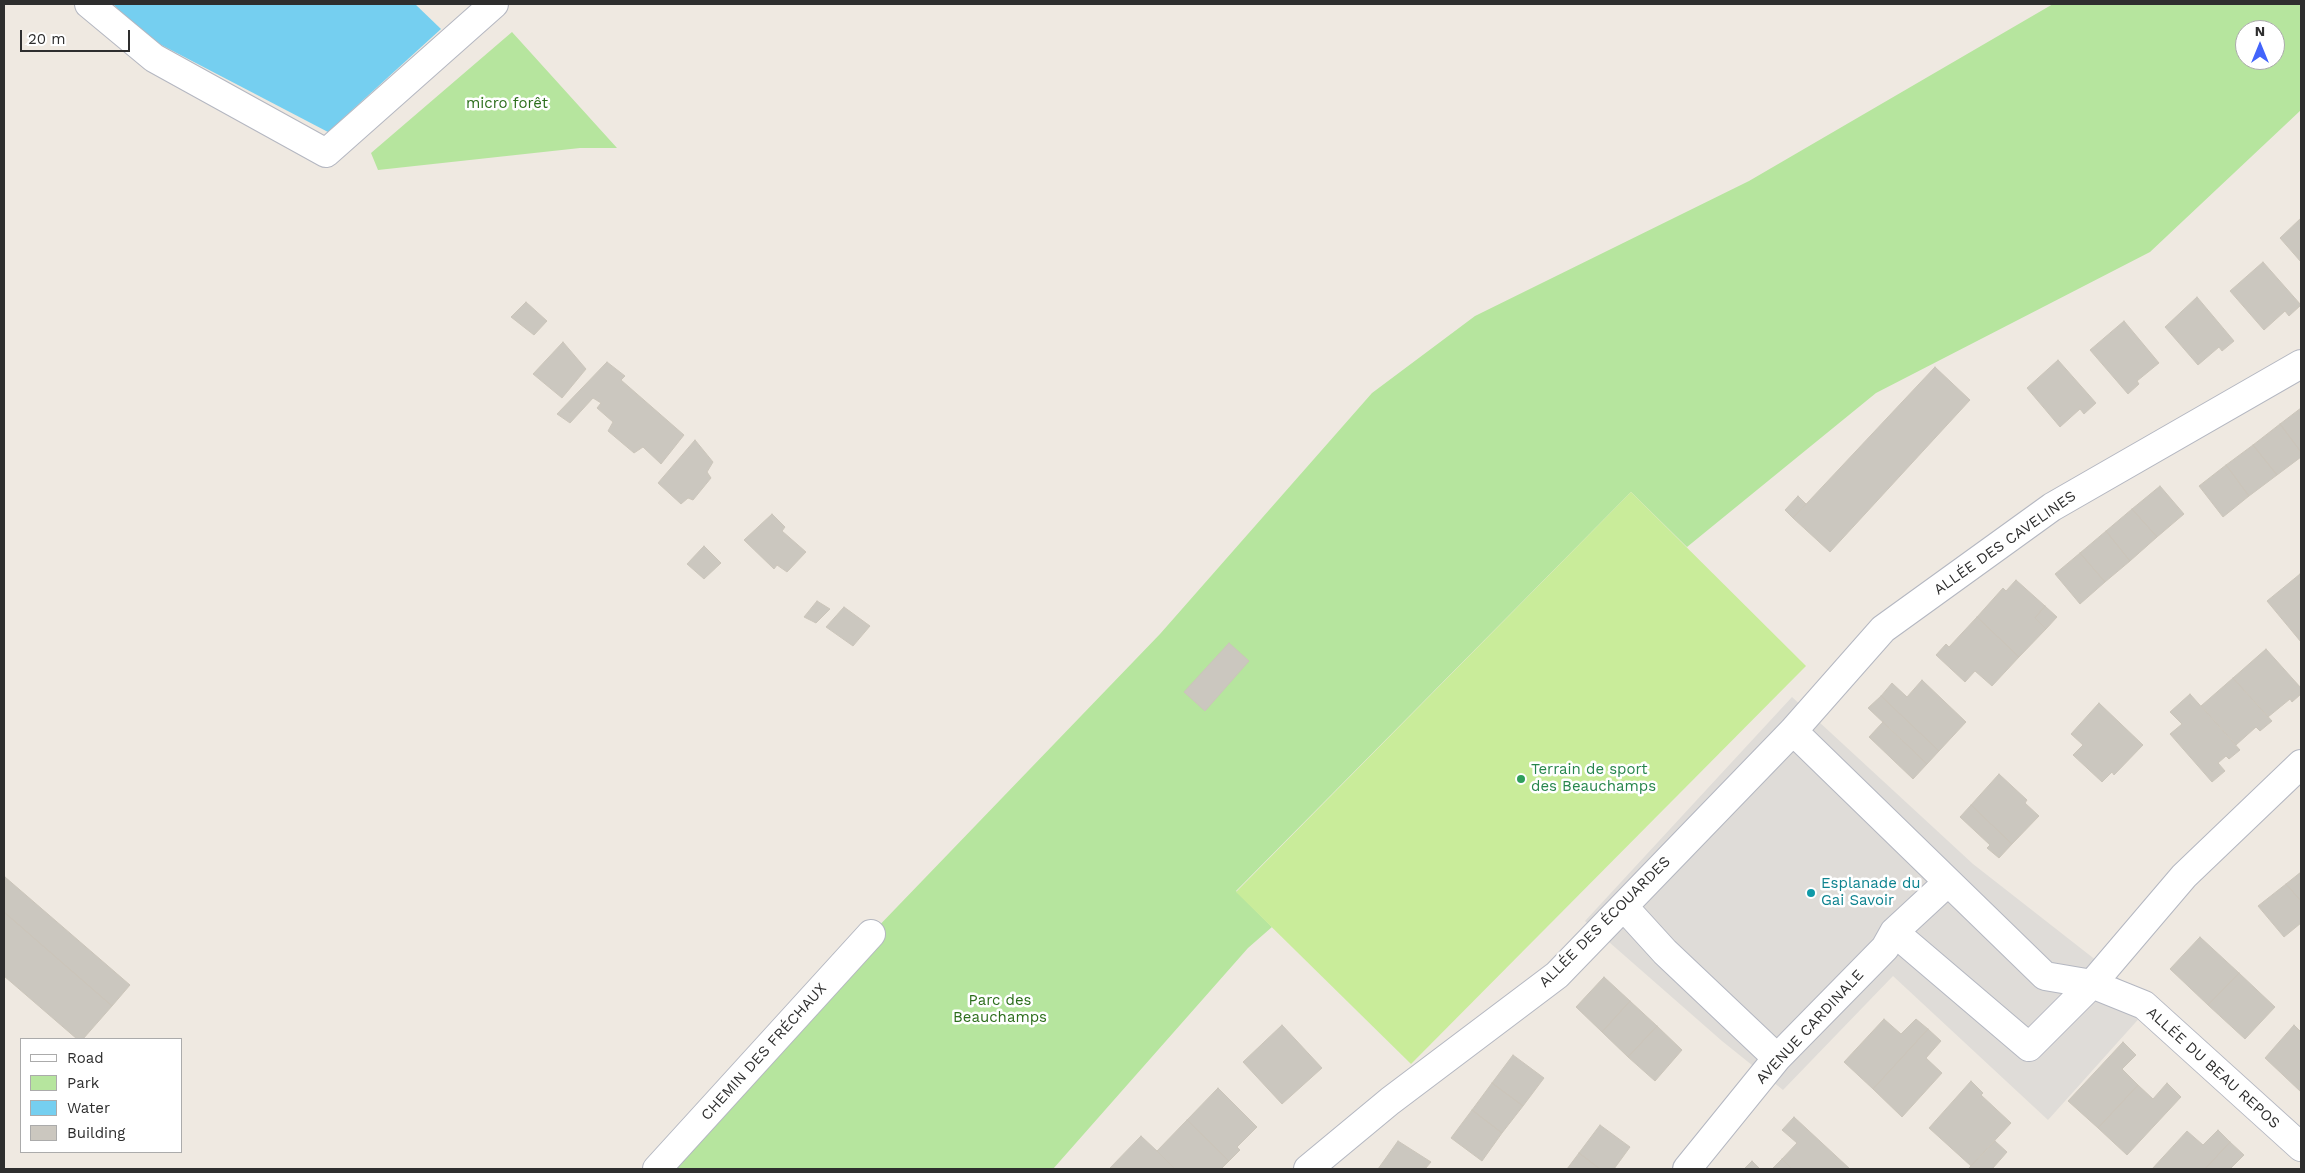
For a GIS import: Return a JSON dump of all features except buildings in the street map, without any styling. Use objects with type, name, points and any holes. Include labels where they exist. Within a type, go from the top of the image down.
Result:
[{"type":"street","points":[[89,4],[154,58],[326,152],[479,8]]},
{"type":"street","name":"ALLÉE DES CAVELINES","points":[[1793,732],[1877,635],[1891,623],[2052,507],[2301,364]]},
{"type":"street","points":[[1793,732],[1948,882]]},
{"type":"street","name":"ALLÉE DES ÉCOUARDES","points":[[1308,1169],[1390,1101],[1557,975],[1793,732]]},
{"type":"street","points":[[1894,932],[2029,1047],[2092,984],[2184,876],[2301,764]]},
{"type":"street","name":"AVENUE CARDINALE","points":[[1687,1169],[1777,1058],[1885,948],[1894,932],[1948,882]]},
{"type":"street","name":"ALLÉE DU BEAU REPOS","points":[[1948,882],[2046,976],[2092,984],[2144,1005],[2301,1147]]},
{"type":"street","points":[[1624,907],[1665,952],[1777,1058]]},
{"type":"street","name":"CHEMIN DES FRÉCHAUX","points":[[657,1169],[871,934]]},
{"type":"green space","name":"Parc des Beauchamps","points":[[2053,4],[2301,4],[2301,110],[2150,252],[1876,393],[1687,547],[1631,492],[1236,891],[1272,927],[1248,948],[1053,1169],[657,1169],[871,934],[1160,634],[1372,393],[1475,316],[1749,181]]},
{"type":"green space","name":"micro forêt","points":[[512,32],[617,148],[580,148],[378,170],[371,153]]},
{"type":"green space","name":"Terrain de sport des Beauchamps","points":[[1631,492],[1806,666],[1411,1064],[1236,892]]},
{"type":"shaded area","name":"Esplanade du Gai Savoir","points":[[1792,697],[1973,864],[2152,1004],[2048,1120],[1893,976],[1783,1090],[1722,1041],[1585,921]]},
{"type":"water","points":[[113,4],[415,4],[441,29],[328,132],[146,37]]},
{"type":"place","name":"Terrain de sport des Beauchamps","points":[[1521,779]]},
{"type":"place","name":"Esplanade du Gai Savoir","points":[[1811,893]]}]
